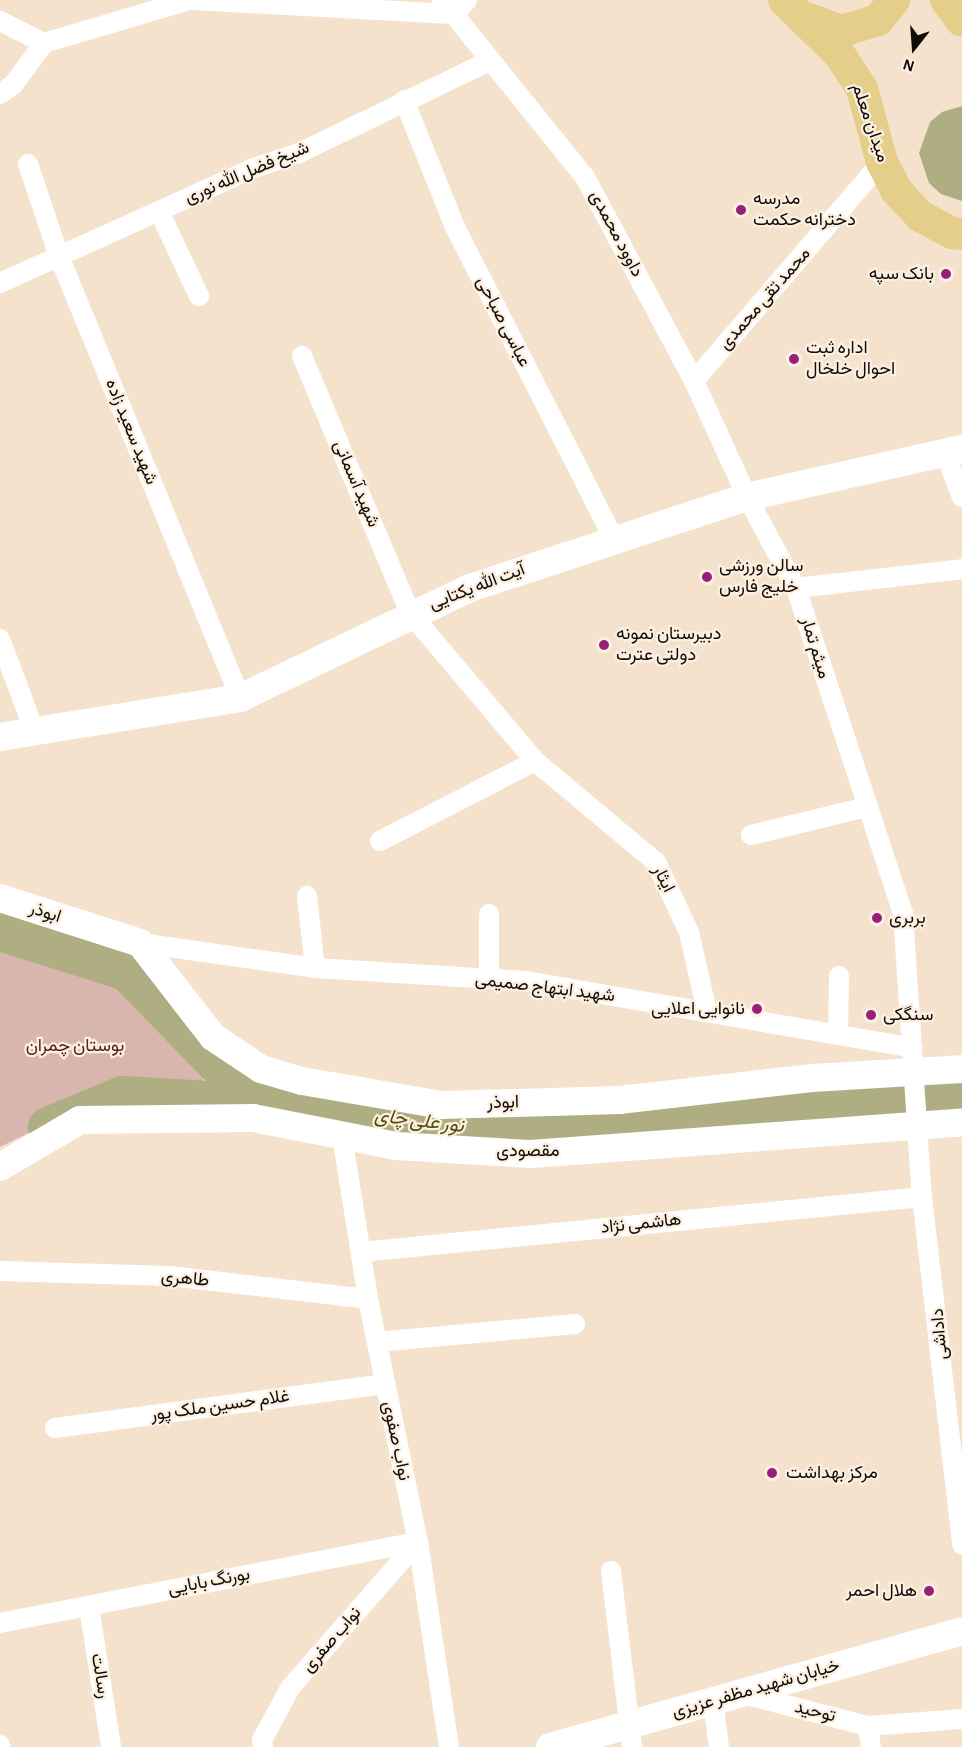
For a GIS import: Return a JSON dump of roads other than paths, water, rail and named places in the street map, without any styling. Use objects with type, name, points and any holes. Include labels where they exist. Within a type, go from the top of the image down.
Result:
[{"type":"main road","points":[[793,8],[842,31],[878,20],[894,0]]},
{"type":"main road","points":[[946,0],[962,21]]},
{"type":"main road","name":"میدان معلم","points":[[793,8],[840,55],[862,88],[882,162],[896,190],[920,216],[959,241]]},
{"type":"street","points":[[0,94],[13,85],[44,43],[189,0]]},
{"type":"street","points":[[193,0],[455,4]]},
{"type":"street","name":"داوود محمدی","points":[[455,4],[489,61],[585,177],[694,381],[747,497]]},
{"type":"street","points":[[0,21],[44,43]]},
{"type":"street","name":"شیخ فضل الله نوری","points":[[0,283],[251,169],[299,153],[404,99],[489,61]]},
{"type":"street","name":"عباسی صباحی","points":[[404,99],[455,227],[614,538]]},
{"type":"street","name":"محمد تقی محمدی","points":[[694,381],[882,162]]},
{"type":"street","name":"شهید سعید زاده","points":[[28,164],[59,256],[240,698]]},
{"type":"street","points":[[159,211],[199,296]]},
{"type":"street","name":"شهید آسمانی","points":[[302,356],[410,613]]},
{"type":"street","points":[[953,451],[962,497]]},
{"type":"street","name":"آیت الله یکتایی","points":[[0,737],[240,698],[410,613],[470,588],[614,538],[747,497],[953,451]]},
{"type":"street","name":"میثم تمار","points":[[747,497],[796,588],[903,914],[916,1124]]},
{"type":"street","points":[[796,588],[962,570]]},
{"type":"street","name":"ایثار","points":[[410,613],[535,760],[656,862],[689,932],[707,1012]]},
{"type":"street","points":[[0,639],[34,730]]},
{"type":"street","points":[[380,841],[535,760]]},
{"type":"street","points":[[751,835],[867,807]]},
{"type":"street","points":[[307,896],[315,968]]},
{"type":"street","name":"ابوذر","points":[[0,898],[140,942],[213,1037],[261,1069],[302,1081],[442,1105],[619,1100],[912,1060],[962,1069]]},
{"type":"street","points":[[489,914],[489,979]]},
{"type":"street","name":"شهید ابتهاج صمیمی","points":[[140,942],[315,968],[526,981],[838,1035],[912,1060]]},
{"type":"street","points":[[838,1035],[839,976]]},
{"type":"street","name":"مقصودی","points":[[0,1167],[80,1120],[253,1118],[396,1146],[531,1154],[962,1122]]},
{"type":"street","name":"داداشی","points":[[916,1124],[922,1197],[962,1545]]},
{"type":"street","name":"نواب صفوی","points":[[342,1136],[368,1299],[418,1542],[449,1747]]},
{"type":"street","name":"هاشمی نژاد","points":[[361,1252],[922,1197]]},
{"type":"street","name":"طاهری","points":[[0,1271],[170,1276],[368,1299]]},
{"type":"street","points":[[377,1342],[575,1324]]},
{"type":"street","name":"غلام حسین ملک پور","points":[[55,1428],[384,1384]]},
{"type":"street","name":"بورنگ بابایی","points":[[0,1623],[418,1542]]},
{"type":"street","name":"نواب صفری","points":[[263,1747],[262,1740],[290,1688],[418,1542]]},
{"type":"street","points":[[611,1571],[631,1736]]},
{"type":"street","name":"رسالت","points":[[89,1606],[111,1747]]},
{"type":"street","name":"خیابان شهید مظفر عزیزی","points":[[549,1747],[631,1736],[712,1701],[962,1631]]},
{"type":"street","name":"توحید","points":[[741,1693],[868,1726],[962,1719]]},
{"type":"street","points":[[712,1701],[719,1747]]},
{"type":"street","points":[[868,1726],[870,1747]]},
{"type":"waterway","name":"نور علی چای","points":[[0,931],[127,971],[226,1073],[288,1105],[532,1135],[798,1105],[893,1101]]},
{"type":"waterway","points":[[48,1127],[122,1096],[281,1105]]},
{"type":"waterway","points":[[931,1099],[962,1098]]},
{"type":"place","name":"مدرسه دخترانه حکمت","points":[[741,210]]},
{"type":"place","name":"بانک سپه","points":[[946,274]]},
{"type":"place","name":"اداره ثبت احوال خلخال","points":[[794,359]]},
{"type":"place","name":"سالن ورزشی خلیج فارس","points":[[707,577]]},
{"type":"place","name":"دبیرستان نمونه دولتی عترت","points":[[604,645]]},
{"type":"place","name":"بربری","points":[[877,918]]},
{"type":"place","name":"نانوایی اعلایی","points":[[757,1009]]},
{"type":"place","name":"سنگکی","points":[[871,1015]]},
{"type":"place","name":"مرکز بهداشت","points":[[772,1473]]},
{"type":"place","name":"هلال احمر","points":[[929,1591]]},
{"type":"park label","name":"بوستان چمران","points":[[75,1046]]}]
